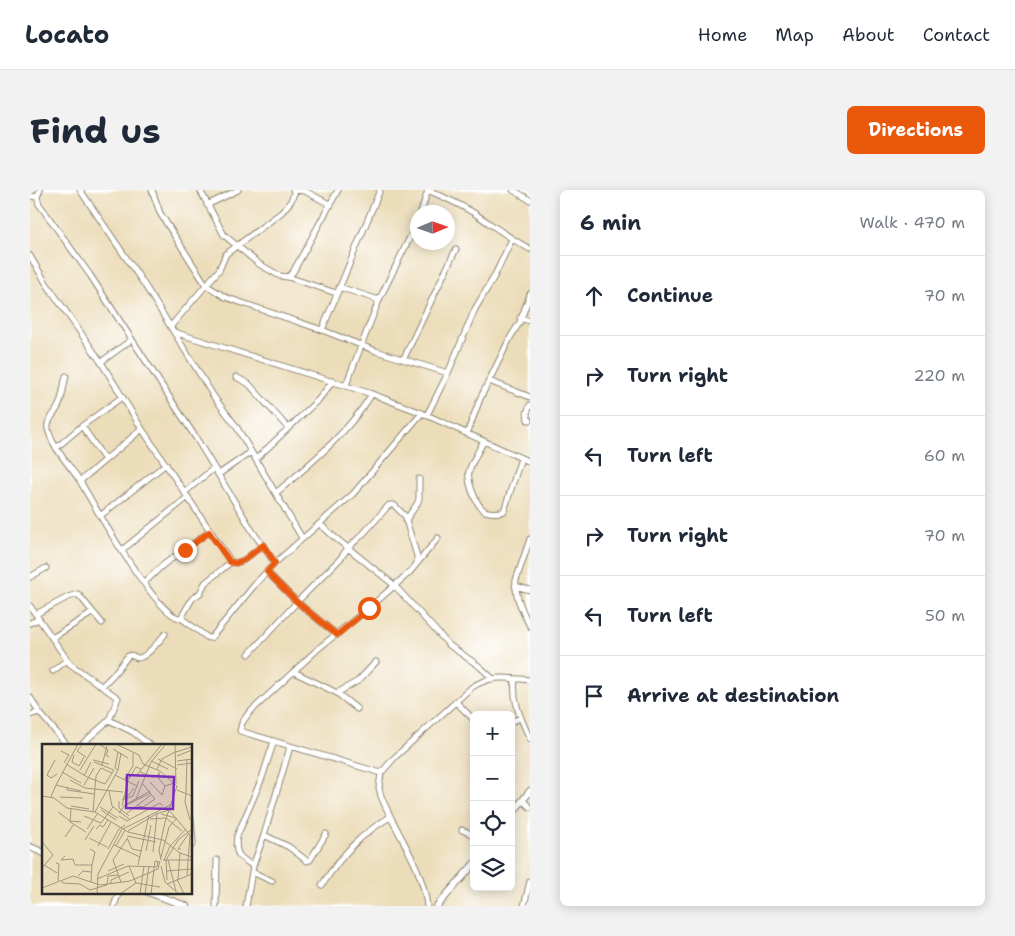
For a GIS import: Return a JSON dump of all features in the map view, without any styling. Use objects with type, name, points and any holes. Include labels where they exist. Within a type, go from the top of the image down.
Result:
[{"type":"main road","points":[[515,810],[526,796]]},
{"type":"main road","points":[[30,847],[42,852]]},
{"type":"main road","points":[[437,906],[470,869]]},
{"type":"main road","points":[[163,895],[186,906]]},
{"type":"street","points":[[40,190],[37,197],[39,204],[90,275],[275,563]]},
{"type":"street","points":[[80,190],[171,326],[256,459],[302,538]]},
{"type":"street","points":[[152,190],[160,213],[206,285],[233,301],[322,330],[391,356],[404,358],[448,373]]},
{"type":"street","points":[[200,190],[222,233],[236,247],[247,253],[259,264],[280,276],[336,293]]},
{"type":"street","points":[[207,205],[238,190]]},
{"type":"street","points":[[288,277],[293,272],[338,190]]},
{"type":"street","points":[[322,330],[356,244],[380,190]]},
{"type":"street","points":[[423,205],[428,190],[456,202],[530,249]]},
{"type":"street","points":[[513,190],[530,200]]},
{"type":"street","points":[[524,197],[526,190]]},
{"type":"street","points":[[171,326],[219,270],[226,254],[282,212],[291,201],[294,191],[305,191],[331,205]]},
{"type":"street","points":[[30,196],[37,197]]},
{"type":"street","points":[[346,385],[380,300],[410,238]]},
{"type":"street","points":[[66,376],[60,404],[47,424],[56,448],[80,482],[130,564],[162,606],[206,638],[212,638],[252,587],[275,563],[320,524],[368,477],[424,414],[448,373],[475,309],[494,277],[512,239]]},
{"type":"street","points":[[404,358],[456,249]]},
{"type":"street","points":[[30,256],[230,562],[236,563],[244,560],[263,545]]},
{"type":"street","points":[[293,272],[298,280]]},
{"type":"street","points":[[339,287],[380,300]]},
{"type":"street","points":[[467,434],[489,381],[530,294]]},
{"type":"street","points":[[520,318],[530,322]]},
{"type":"street","points":[[174,332],[372,394],[424,414],[530,462]]},
{"type":"street","points":[[101,362],[131,340]]},
{"type":"street","points":[[236,377],[249,384],[288,428]]},
{"type":"street","points":[[256,459],[319,399],[333,381]]},
{"type":"street","points":[[489,381],[530,397]]},
{"type":"street","points":[[276,493],[334,442],[372,394]]},
{"type":"street","points":[[56,448],[82,426],[122,397]]},
{"type":"street","points":[[530,406],[527,417],[530,420]]},
{"type":"street","points":[[82,426],[105,460]]},
{"type":"street","points":[[80,482],[142,429]]},
{"type":"street","points":[[483,442],[469,471],[469,480],[470,489],[486,511],[504,512],[521,458]]},
{"type":"street","points":[[219,474],[251,452]]},
{"type":"street","points":[[100,516],[166,464]]},
{"type":"street","points":[[122,550],[187,495],[214,468]]},
{"type":"street","points":[[406,518],[418,504],[420,479]]},
{"type":"street","points":[[249,654],[297,602],[340,560],[348,548],[389,505],[394,505],[406,518],[417,561]]},
{"type":"street","points":[[320,524],[332,536],[394,585],[448,645],[479,666],[491,677]]},
{"type":"street","points":[[144,583],[163,565],[209,532]]},
{"type":"street","points":[[381,773],[240,731],[242,723],[248,714],[319,648],[337,635],[414,568],[417,561],[438,538]]},
{"type":"street","points":[[530,539],[515,586],[521,607],[530,626]]},
{"type":"street","points":[[181,618],[192,599],[200,593],[205,583],[230,562]]},
{"type":"street","points":[[30,577],[46,568]]},
{"type":"street","points":[[267,572],[297,602],[337,635]]},
{"type":"street","points":[[515,586],[530,590]]},
{"type":"street","points":[[30,623],[37,616],[74,594],[80,596],[102,623]]},
{"type":"street","points":[[30,606],[73,667],[118,698],[109,720],[82,744]]},
{"type":"street","points":[[52,638],[92,613]]},
{"type":"street","points":[[102,686],[128,656],[140,658],[165,634]]},
{"type":"street","points":[[53,671],[67,660]]},
{"type":"street","points":[[338,693],[358,681],[376,662]]},
{"type":"street","points":[[294,672],[338,693],[357,709]]},
{"type":"street","points":[[427,906],[422,880],[417,867],[390,817],[379,788],[381,773],[396,756],[472,687],[491,677],[530,680]]},
{"type":"street","points":[[516,679],[515,699],[520,718],[530,739]]},
{"type":"street","points":[[30,697],[39,712],[66,744]]},
{"type":"street","points":[[456,702],[470,716]]},
{"type":"street","points":[[30,715],[39,712]]},
{"type":"street","points":[[515,720],[520,718]]},
{"type":"street","points":[[109,720],[133,732],[149,744]]},
{"type":"street","points":[[253,866],[241,858],[235,844],[236,836],[262,778],[274,741]]},
{"type":"street","points":[[246,906],[253,866],[290,747]]},
{"type":"street","points":[[526,796],[530,807]]},
{"type":"street","points":[[322,885],[352,845],[376,825],[390,817]]},
{"type":"street","points":[[462,830],[470,833]]},
{"type":"street","points":[[192,831],[192,844]]},
{"type":"street","points":[[264,835],[289,847],[307,861],[310,860],[326,834]]},
{"type":"street","points":[[216,906],[217,860]]},
{"type":"street","points":[[252,872],[272,880]]},
{"type":"street","points":[[524,906],[530,881]]},
{"type":"street","points":[[114,906],[118,894]]},
{"type":"route","points":[[185,550],[209,532],[230,562],[236,563],[244,560],[263,545],[275,563],[267,572],[297,602],[337,635],[369,608]]}]
